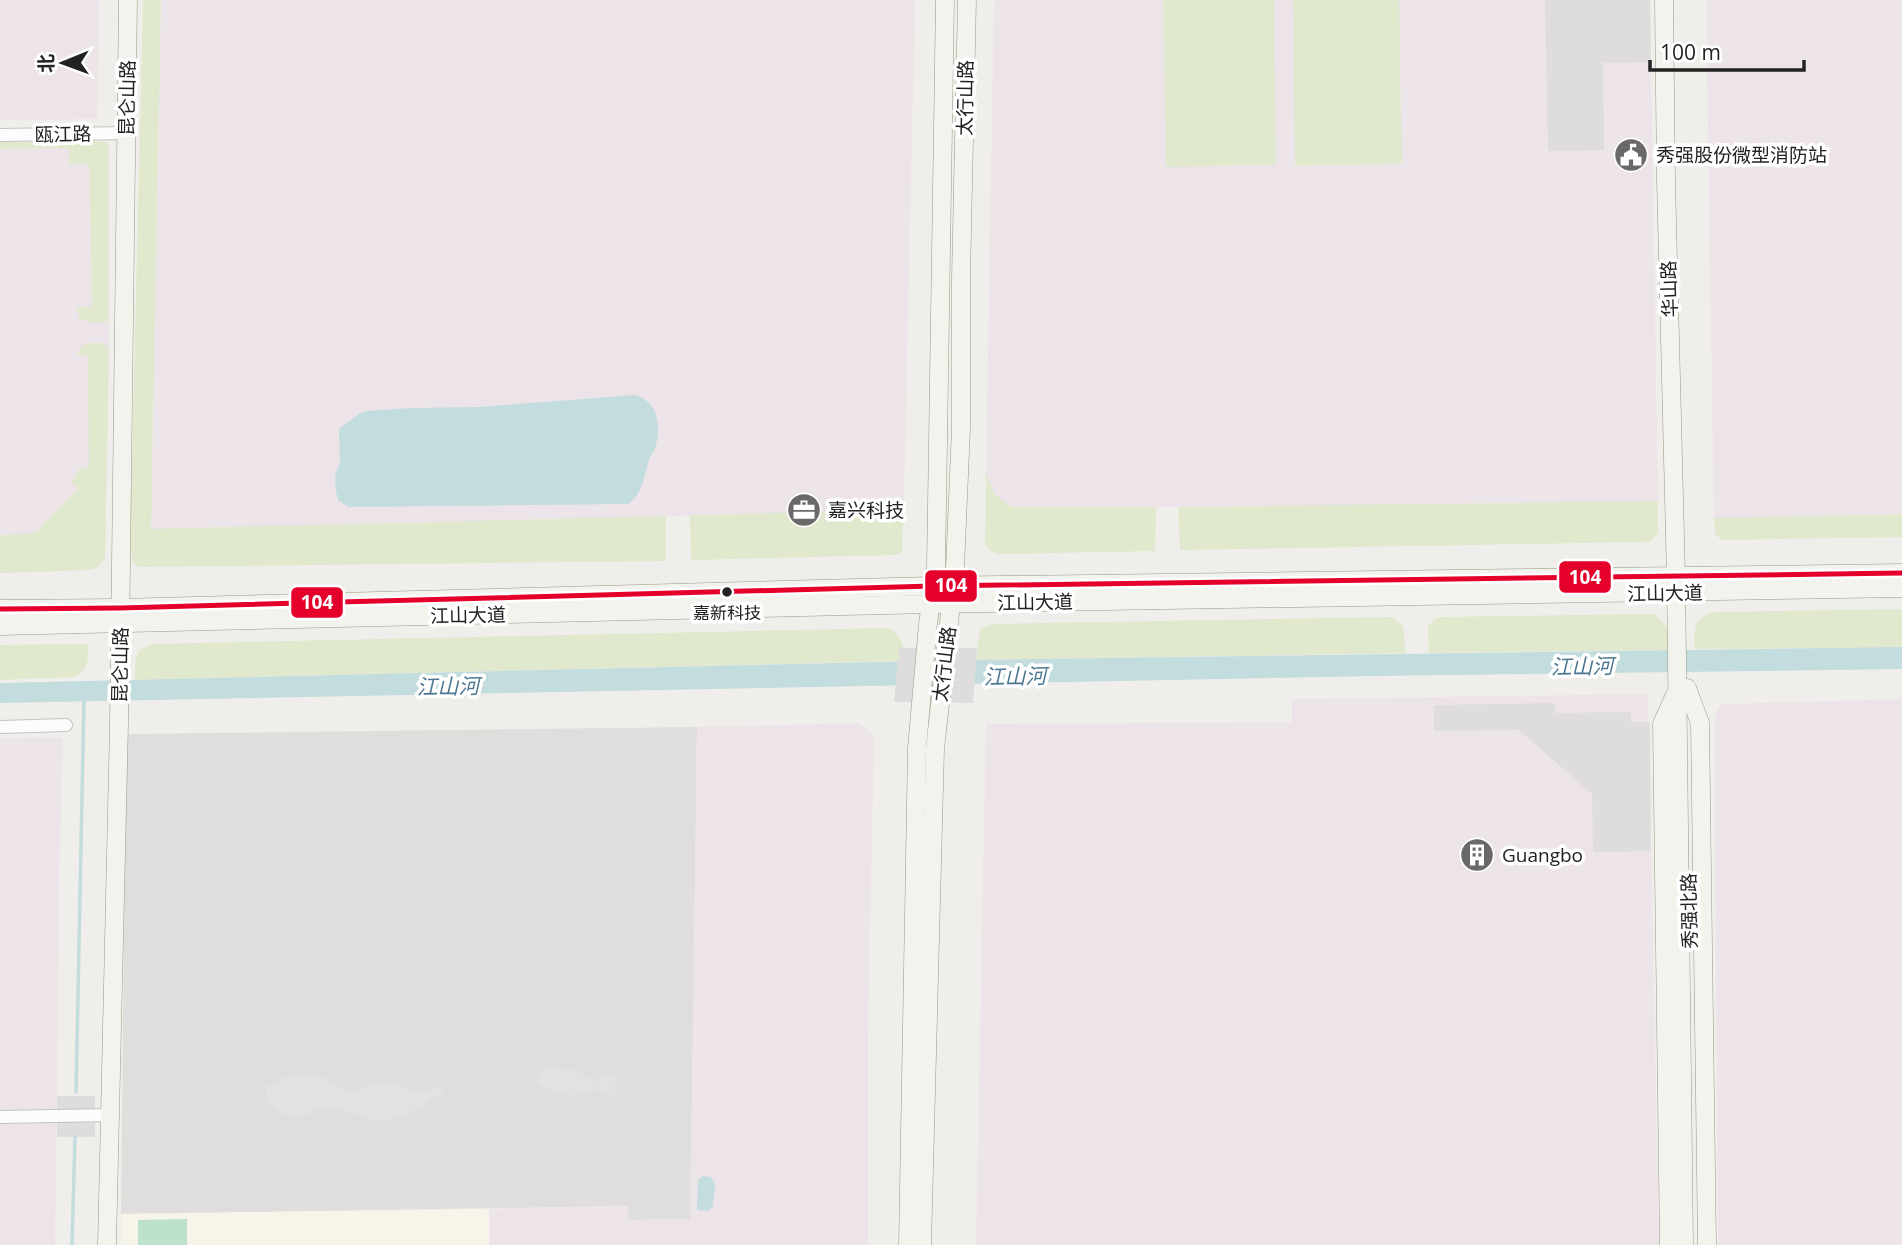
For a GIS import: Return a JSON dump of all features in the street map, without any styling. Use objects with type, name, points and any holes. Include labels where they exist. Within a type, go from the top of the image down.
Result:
[{"type":"street","name":"昆仑山路","points":[[107,1245],[120,616],[128,0]]},
{"type":"street","name":"太行山路","points":[[908,1245],[917,761],[920,704],[936,568],[945,0]]},
{"type":"street","name":"太行山路","points":[[922,1245],[935,749],[953,594],[961,428],[967,0]]},
{"type":"street","name":"华山路","points":[[1664,0],[1666,180],[1681,585]]},
{"type":"street","name":"华山路","points":[[1675,0],[1681,585]]},
{"type":"street","name":"瓯江路","points":[[0,135],[127,133]]},
{"type":"street","name":"江山大道","points":[[1681,585],[1902,573]]},
{"type":"street","name":"江山大道","points":[[0,626],[120,616],[953,594],[1681,585],[1902,588]]},
{"type":"street","name":"秀强北路","points":[[1681,585],[1693,1245]]},
{"type":"street","name":"江山大道","points":[[0,609],[120,616]]},
{"type":"street","name":"秀强北路","points":[[1682,686],[1684,1245]]},
{"type":"street","points":[[1669,1245],[1662,724],[1682,686]]},
{"type":"street","points":[[1682,686],[1700,723],[1707,1245]]},
{"type":"street","points":[[0,727],[66,725]]},
{"type":"street","points":[[0,1117],[110,1115]]},
{"type":"shaded area","points":[[0,0],[99,0],[97,119],[0,120]]},
{"type":"shaded area","points":[[161,0],[915,0],[904,496],[895,510],[151,530]]},
{"type":"shaded area","points":[[994,0],[1650,0],[1658,501],[1298,507],[1012,507],[995,495],[986,473]]},
{"type":"shaded area","points":[[1545,0],[1650,0],[1651,62],[1603,63],[1604,150],[1548,151]]},
{"type":"shaded area","points":[[1706,0],[1902,0],[1902,514],[1714,518]]},
{"type":"shaded area","points":[[0,142],[105,142],[109,151],[105,558],[97,568],[89,570],[0,573]]},
{"type":"shaded area","points":[[1648,694],[1659,1245],[976,1245],[986,724],[1292,722],[1292,699]]},
{"type":"shaded area","points":[[1902,699],[1902,1245],[1718,1245],[1716,713],[1722,704]]},
{"type":"shaded area","points":[[1555,703],[1555,713],[1631,712],[1631,722],[1650,722],[1651,851],[1593,852],[1592,794],[1519,730],[1434,731],[1434,705]]},
{"type":"shaded area","points":[[859,723],[874,735],[868,1030],[868,1245],[489,1245],[489,1209],[628,1206],[629,1220],[690,1219],[697,727]]},
{"type":"shaded area","points":[[697,727],[691,1219],[628,1220],[628,1206],[121,1214],[126,734]]},
{"type":"shaded area","points":[[63,737],[55,1245],[0,1245],[0,738]]},
{"type":"shaded area","points":[[542,1069],[577,1071],[595,1082],[606,1075],[615,1075],[615,1096],[596,1090],[580,1095],[555,1092],[537,1082],[536,1077]]},
{"type":"shaded area","points":[[300,1073],[320,1076],[349,1092],[386,1083],[416,1093],[442,1085],[444,1094],[398,1118],[386,1120],[376,1121],[332,1107],[303,1117],[286,1115],[275,1109],[266,1099],[266,1087]]},
{"type":"shaded area","points":[[489,1209],[489,1245],[121,1245],[121,1214]]},
{"type":"green space","points":[[143,0],[161,0],[151,529],[666,516],[666,561],[138,567],[133,561],[130,545]]},
{"type":"green space","points":[[1163,0],[1274,0],[1274,165],[1166,165]]},
{"type":"green space","points":[[1293,0],[1399,0],[1402,164],[1295,166]]},
{"type":"green space","points":[[0,142],[105,142],[109,151],[109,321],[94,323],[79,318],[77,307],[92,307],[89,164],[69,164],[69,148],[0,149]]},
{"type":"green space","points":[[88,343],[103,343],[109,349],[105,558],[97,568],[89,570],[0,573],[0,535],[37,531],[78,488],[71,482],[80,468],[89,468],[88,356],[77,355],[81,347]]},
{"type":"green space","points":[[986,473],[995,495],[1012,507],[1156,507],[1155,551],[1000,554],[990,551],[985,544]]},
{"type":"green space","points":[[904,497],[902,551],[896,555],[691,560],[690,515],[894,510]]},
{"type":"green space","points":[[1658,501],[1658,533],[1651,541],[1643,542],[1180,550],[1178,507]]},
{"type":"green space","points":[[1902,514],[1902,537],[1722,540],[1715,534],[1714,518]]},
{"type":"green space","points":[[1902,609],[1902,648],[1695,649],[1696,626],[1701,618],[1712,612]]},
{"type":"green space","points":[[1655,614],[1667,627],[1670,650],[1429,653],[1428,627],[1434,619],[1441,617]]},
{"type":"green space","points":[[1391,617],[1403,626],[1406,653],[976,660],[980,629],[992,624]]},
{"type":"green space","points":[[886,628],[899,636],[904,661],[135,680],[135,664],[139,650],[152,644]]},
{"type":"green space","points":[[88,644],[85,667],[74,677],[0,680],[0,645]]},
{"type":"green space","points":[[187,1219],[187,1245],[138,1245],[138,1220]]},
{"type":"water","points":[[635,395],[643,398],[653,408],[658,429],[655,447],[642,484],[637,495],[628,504],[348,507],[338,500],[335,481],[340,464],[339,429],[366,411],[479,407]]},
{"type":"water","name":"江山河","points":[[1902,647],[1902,669],[1377,676],[0,703],[0,683],[963,660]]},
{"type":"water","points":[[703,1176],[711,1177],[715,1185],[713,1207],[708,1211],[697,1210],[698,1180]]},
{"type":"pier","points":[[899,648],[977,648],[973,703],[894,702]]},
{"type":"pier","points":[[57,1096],[95,1096],[95,1137],[57,1137]]},
{"type":"waterway","points":[[76,1092],[84,699]]},
{"type":"waterway","points":[[72,1245],[75,1137]]},
{"type":"transit line","name":"104","points":[[0,609],[933,586],[1902,573]]},
{"type":"place","name":"秀强股份微型消防站","points":[[1631,155]]},
{"type":"place","name":"嘉兴科技","points":[[804,510]]},
{"type":"place","name":"嘉新科技","points":[[727,592]]},
{"type":"place","name":"Guangbo","points":[[1477,855]]}]
